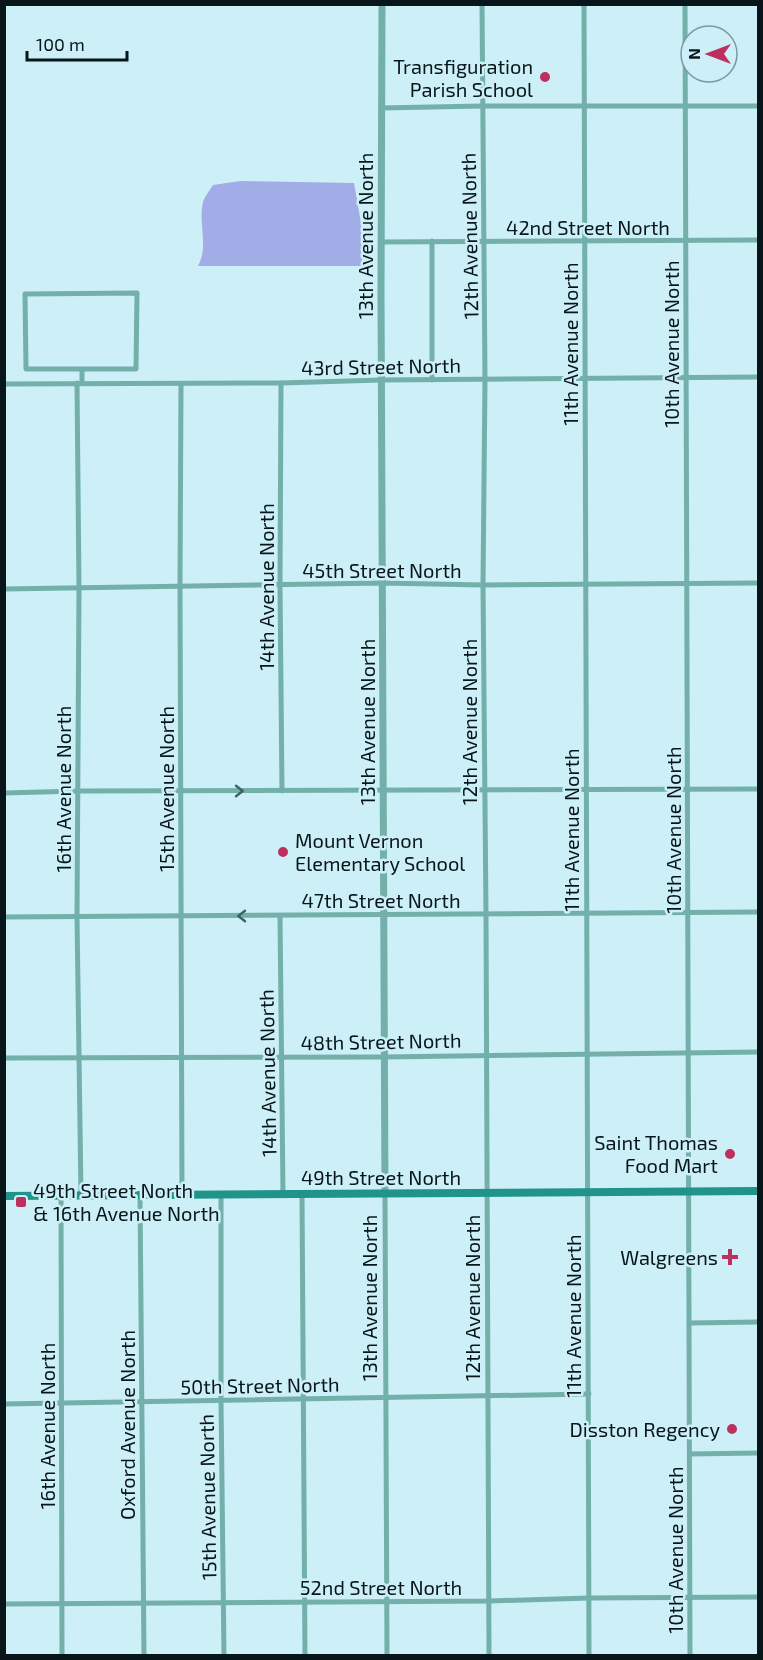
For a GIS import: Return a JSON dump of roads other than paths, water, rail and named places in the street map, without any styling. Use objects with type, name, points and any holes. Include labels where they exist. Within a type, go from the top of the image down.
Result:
[{"type":"main road","name":"49th Street North","points":[[4,1196],[759,1191]]},
{"type":"street","name":"13th Avenue North","points":[[382,4],[381,380],[387,1656]]},
{"type":"street","name":"12th Avenue North","points":[[482,4],[489,1656]]},
{"type":"street","name":"11th Avenue North","points":[[584,4],[589,1656]]},
{"type":"street","name":"10th Avenue North","points":[[685,4],[690,1656]]},
{"type":"street","points":[[381,108],[759,106]]},
{"type":"street","name":"42nd Street North","points":[[381,242],[759,240]]},
{"type":"street","points":[[432,241],[432,380]]},
{"type":"street","points":[[137,293],[136,369],[82,369],[26,369],[25,294],[137,293]]},
{"type":"street","name":"16th Avenue North","points":[[81,1195],[77,916],[79,383],[82,369]]},
{"type":"street","name":"43rd Street North","points":[[4,384],[759,377]]},
{"type":"street","name":"14th Avenue North","points":[[281,383],[282,792]]},
{"type":"street","name":"15th Avenue North","points":[[181,384],[182,1195]]},
{"type":"street","name":"45th Street North","points":[[4,589],[383,583],[483,585],[759,583]]},
{"type":"street","points":[[4,793],[759,789]]},
{"type":"street","name":"47th Street North","points":[[4,917],[759,912]]},
{"type":"street","name":"14th Avenue North","points":[[280,916],[284,1194]]},
{"type":"street","name":"48th Street North","points":[[4,1058],[385,1057],[759,1052]]},
{"type":"street","points":[[302,1194],[305,1656]]},
{"type":"street","name":"Oxford Avenue North","points":[[140,1195],[144,1656]]},
{"type":"street","name":"15th Avenue North","points":[[221,1195],[220,1400],[224,1656]]},
{"type":"street","name":"16th Avenue North","points":[[61,1196],[62,1656]]},
{"type":"street","points":[[689,1323],[759,1322]]},
{"type":"street","name":"50th Street North","points":[[4,1404],[589,1394]]},
{"type":"street","points":[[690,1454],[759,1453]]},
{"type":"street","name":"52nd Street North","points":[[4,1604],[224,1604],[759,1597]]},
{"type":"water","points":[[241,181],[354,183],[365,246],[361,266],[198,266],[203,251],[202,210],[205,198],[213,185]]},
{"type":"place","name":"Transfiguration Parish School","points":[[545,77]]},
{"type":"place","name":"Mount Vernon Elementary School","points":[[283,852]]},
{"type":"place","name":"Saint Thomas Food Mart","points":[[730,1154]]},
{"type":"place","name":"49th Street North & 16th Avenue North","points":[[21,1202]]},
{"type":"place","name":"Walgreens","points":[[730,1257]]},
{"type":"place","name":"Disston Regency","points":[[732,1429]]}]
